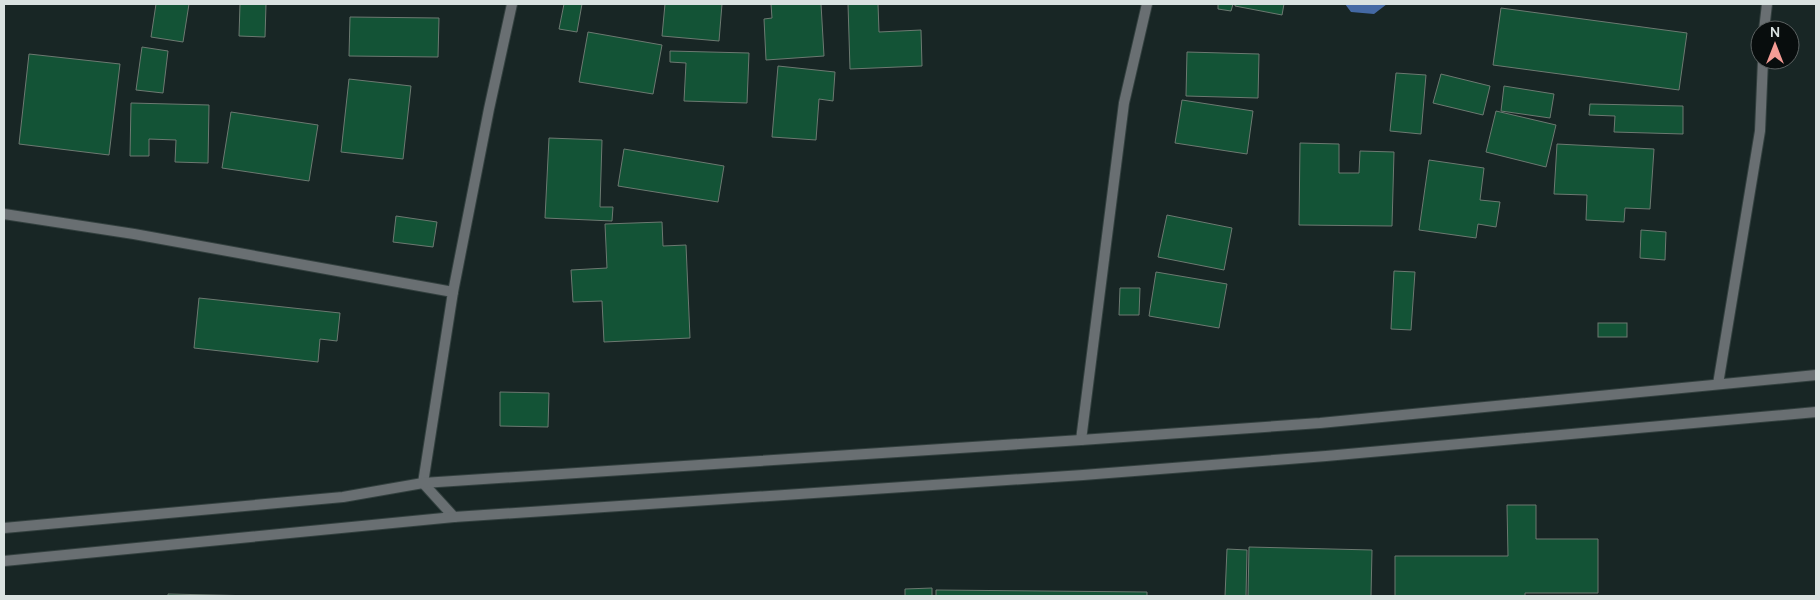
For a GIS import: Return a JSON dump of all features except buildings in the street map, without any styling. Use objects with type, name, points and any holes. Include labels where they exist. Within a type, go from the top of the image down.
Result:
[{"type":"street","points":[[423,483],[453,292],[512,4]]},
{"type":"street","points":[[1081,440],[1124,103],[1147,4]]},
{"type":"street","points":[[1765,20],[1767,4]]},
{"type":"street","points":[[1718,384],[1760,130],[1763,70]]},
{"type":"street","points":[[4,214],[134,234],[453,292]]},
{"type":"street","points":[[4,528],[343,497],[423,483],[1330,422],[1816,375]]},
{"type":"street","points":[[4,561],[454,517],[1083,475],[1326,456],[1816,412]]},
{"type":"street","points":[[423,483],[454,517]]},
{"type":"water","points":[[1345,4],[1387,4],[1374,14],[1351,12]]}]
